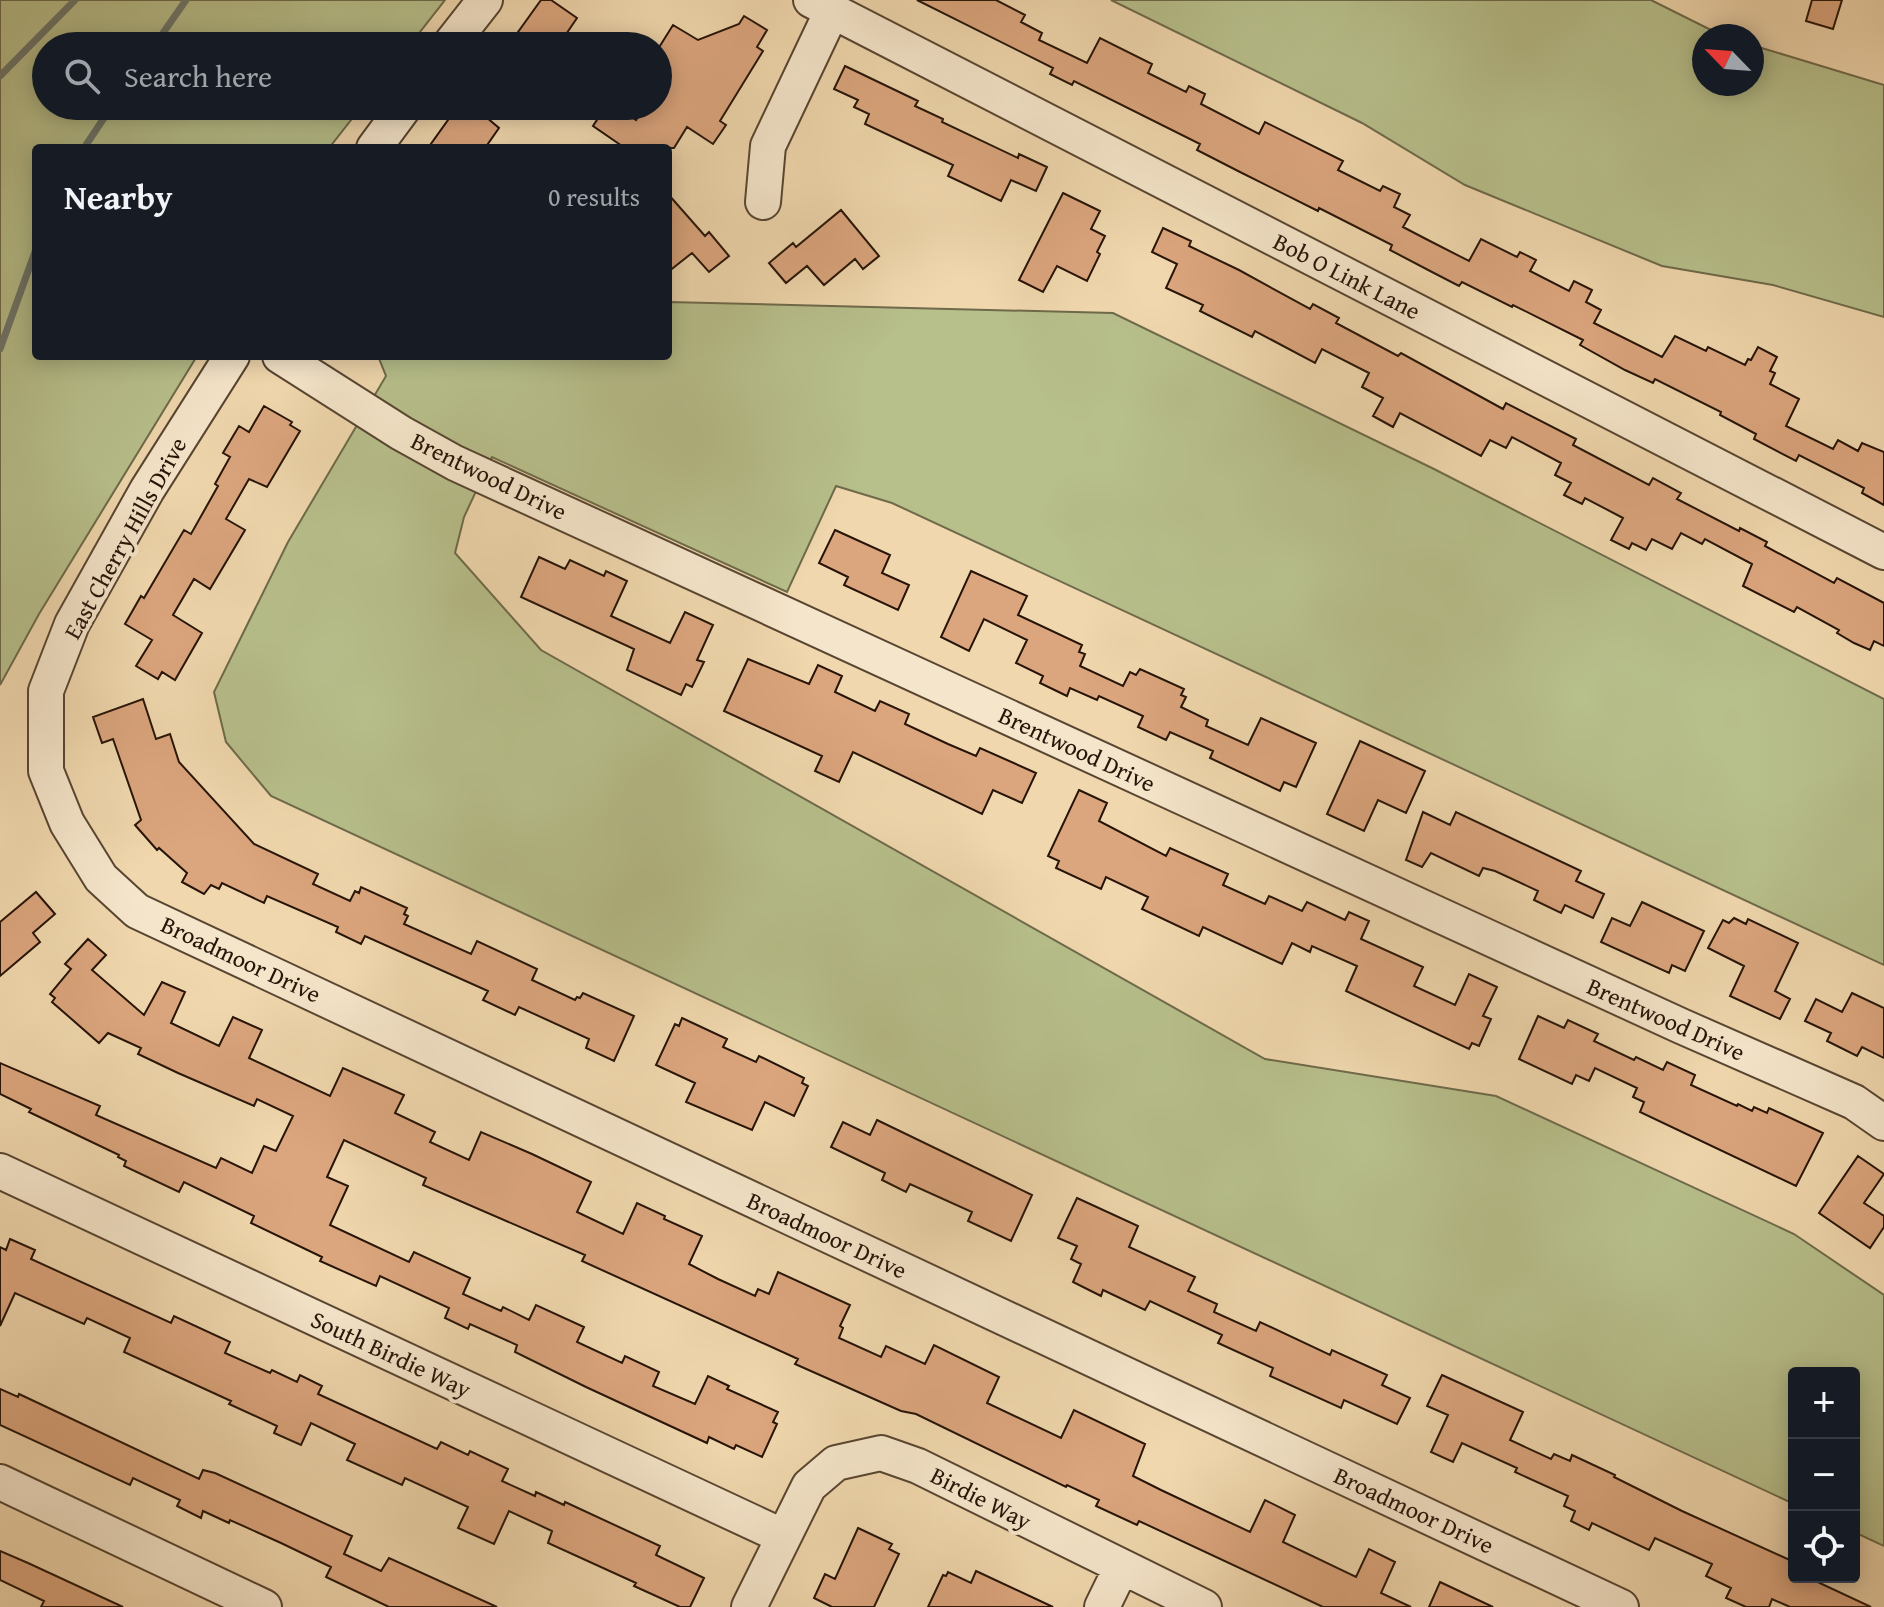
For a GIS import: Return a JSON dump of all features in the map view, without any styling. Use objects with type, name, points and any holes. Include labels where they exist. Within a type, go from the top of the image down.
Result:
[{"type":"street","points":[[460,32],[485,0]]},
{"type":"street","points":[[763,202],[768,146],[822,5]]},
{"type":"street","name":"Bob O Link Lane","points":[[822,5],[1884,552]]},
{"type":"street","points":[[377,144],[395,120]]},
{"type":"street","name":"East Cherry Hills Drive","points":[[67,823],[46,771],[46,691],[72,624],[147,490],[229,360]]},
{"type":"street","name":"Brentwood Drive","points":[[286,360],[401,433],[455,463],[1623,1000],[1854,1102],[1884,1123]]},
{"type":"street","name":"Broadmoor Drive","points":[[67,823],[101,878],[137,911],[1621,1607]]},
{"type":"street","name":"South Birdie Way","points":[[0,1171],[782,1536]]},
{"type":"street","name":"Birdie Way","points":[[749,1607],[809,1486],[836,1463],[881,1453],[918,1466],[1204,1607]]},
{"type":"street","points":[[0,1482],[264,1607]]},
{"type":"street","points":[[1102,1607],[1121,1568]]},
{"type":"green space","points":[[0,0],[445,0],[420,32],[32,32],[32,120],[351,120],[332,144],[32,144],[32,360],[195,360],[39,614],[0,685]]},
{"type":"green space","points":[[1111,0],[1651,0],[1699,24],[1692,24],[1692,96],[1764,96],[1764,49],[1884,85],[1884,317],[1773,285],[1662,266],[1465,185],[1362,123]]},
{"type":"green space","points":[[672,302],[1113,313],[1434,469],[1884,699],[1884,965],[892,503],[836,486],[787,592],[492,457],[464,517],[455,553],[541,650],[1265,1059],[1496,1096],[1794,1234],[1884,1295],[1884,1546],[1860,1535],[1860,1367],[1788,1367],[1788,1501],[271,796],[226,742],[214,692],[288,542],[386,376],[380,360],[672,360]]},
{"type":"building","points":[[541,0],[551,0],[577,18],[568,32],[518,32]]},
{"type":"building","points":[[917,0],[996,0],[1025,15],[1021,22],[1042,33],[1039,40],[1087,63],[1100,38],[1152,64],[1148,73],[1186,92],[1189,86],[1205,94],[1201,104],[1259,134],[1265,122],[1343,161],[1338,170],[1380,191],[1383,186],[1400,194],[1394,207],[1410,215],[1403,227],[1426,239],[1469,261],[1481,239],[1517,257],[1520,252],[1536,260],[1530,271],[1569,291],[1574,281],[1592,290],[1586,302],[1601,310],[1594,323],[1662,357],[1675,336],[1706,351],[1708,347],[1745,365],[1758,347],[1777,357],[1770,371],[1775,373],[1770,384],[1799,399],[1786,426],[1833,449],[1838,440],[1858,451],[1862,443],[1884,452],[1884,505],[1862,493],[1864,488],[1799,455],[1796,461],[1754,439],[1756,434],[1720,415],[1721,412],[1655,379],[1653,383],[1625,370],[1580,345],[1583,340],[1513,305],[1462,282],[1459,286],[1390,250],[1392,245],[1197,150],[1200,144],[1074,81],[1072,85],[1050,74],[1053,68]]},
{"type":"building","points":[[1812,0],[1842,0],[1833,29],[1806,21]]},
{"type":"building","points":[[744,16],[767,30],[757,47],[763,51],[720,121],[726,125],[713,144],[687,127],[674,148],[672,144],[619,144],[593,126],[597,120],[672,120],[672,32],[669,32],[673,25],[698,40],[739,24]]},
{"type":"building","points":[[845,66],[918,101],[915,106],[943,119],[942,122],[1018,158],[1019,154],[1047,167],[1036,191],[1011,180],[1001,201],[948,176],[953,165],[865,124],[869,114],[854,107],[858,100],[834,89]]},
{"type":"building","points":[[448,120],[490,120],[499,128],[488,144],[431,144]]},
{"type":"building","points":[[1063,193],[1100,211],[1091,229],[1105,236],[1087,281],[1057,266],[1043,292],[1019,280]]},
{"type":"building","points":[[672,199],[705,236],[709,232],[729,256],[709,272],[692,253],[672,269]]},
{"type":"building","points":[[841,210],[879,256],[863,269],[855,259],[824,285],[807,266],[786,283],[769,263],[793,243],[796,247]]},
{"type":"building","points":[[1163,228],[1191,241],[1189,246],[1310,309],[1313,304],[1339,318],[1336,323],[1398,356],[1401,353],[1503,409],[1506,403],[1576,439],[1573,445],[1649,485],[1653,478],[1681,493],[1677,499],[1767,542],[1765,546],[1834,583],[1837,578],[1884,603],[1884,646],[1874,641],[1870,650],[1797,607],[1794,612],[1743,586],[1752,564],[1705,539],[1702,544],[1681,533],[1672,549],[1652,539],[1646,550],[1632,543],[1629,549],[1611,540],[1623,518],[1585,498],[1582,504],[1564,495],[1571,483],[1555,475],[1561,463],[1512,437],[1506,448],[1490,440],[1481,456],[1400,413],[1393,427],[1373,416],[1383,398],[1362,387],[1369,373],[1322,349],[1315,363],[1255,331],[1252,337],[1200,311],[1203,305],[1166,288],[1177,264],[1152,252]]},
{"type":"building","points":[[264,406],[292,422],[290,425],[300,431],[267,487],[249,479],[226,519],[245,530],[210,589],[194,579],[173,615],[202,633],[175,680],[162,672],[158,679],[136,666],[152,640],[125,624],[184,530],[191,534],[218,486],[215,484],[230,457],[223,453],[239,426],[249,432]]},
{"type":"building","points":[[835,530],[890,555],[882,573],[909,585],[898,610],[844,585],[848,577],[819,563]]},
{"type":"building","points":[[539,557],[565,569],[570,560],[604,576],[606,571],[627,581],[611,616],[670,643],[685,612],[713,625],[697,660],[704,662],[692,687],[686,684],[681,695],[627,670],[634,649],[521,597]]},
{"type":"building","points":[[971,571],[1027,596],[1018,615],[1082,645],[1079,652],[1085,654],[1080,666],[1123,686],[1130,672],[1136,675],[1140,669],[1184,689],[1181,695],[1186,697],[1181,707],[1208,720],[1206,726],[1248,745],[1261,718],[1316,743],[1296,787],[1284,782],[1280,791],[1210,758],[1213,751],[1170,732],[1166,740],[1138,727],[1143,716],[1099,696],[1097,700],[1070,688],[1067,696],[1040,683],[1043,676],[1016,663],[1027,640],[984,619],[969,651],[941,637]]},
{"type":"building","points":[[748,659],[809,684],[818,665],[842,676],[835,692],[875,711],[880,701],[909,714],[905,724],[948,744],[976,756],[980,748],[1036,773],[1022,803],[993,790],[982,814],[853,752],[839,782],[815,771],[822,756],[724,711]]},
{"type":"building","points":[[143,699],[156,739],[170,734],[179,762],[254,844],[318,874],[313,884],[350,901],[361,887],[407,908],[404,914],[408,916],[404,924],[471,954],[477,941],[537,969],[532,980],[575,1000],[583,993],[634,1016],[614,1061],[586,1048],[589,1039],[519,1007],[515,1015],[483,1000],[488,991],[365,936],[361,944],[336,932],[338,927],[267,896],[264,903],[222,883],[219,889],[211,885],[204,894],[182,882],[187,873],[159,848],[157,850],[135,825],[141,820],[113,739],[102,743],[93,717]]},
{"type":"building","points":[[1360,741],[1425,771],[1406,813],[1378,800],[1364,831],[1327,814]]},
{"type":"building","points":[[1079,790],[1107,803],[1099,821],[1166,856],[1170,848],[1228,874],[1223,885],[1265,904],[1269,896],[1302,911],[1307,902],[1345,920],[1349,912],[1369,921],[1361,939],[1423,967],[1414,986],[1455,1005],[1469,974],[1497,987],[1483,1016],[1491,1019],[1479,1046],[1472,1043],[1469,1049],[1346,991],[1357,966],[1312,946],[1310,952],[1292,943],[1282,964],[1203,927],[1199,936],[1142,909],[1148,897],[1106,877],[1101,889],[1056,868],[1059,861],[1048,856]]},
{"type":"building","points":[[1423,812],[1450,825],[1456,812],[1581,871],[1576,881],[1604,894],[1593,918],[1565,905],[1561,913],[1534,900],[1538,891],[1495,871],[1483,868],[1479,876],[1431,853],[1422,867],[1406,860]]},
{"type":"building","points":[[36,892],[55,914],[33,933],[40,942],[0,976],[0,922]]},
{"type":"building","points":[[1642,902],[1704,931],[1685,971],[1672,965],[1669,973],[1601,942],[1612,918],[1630,926]]},
{"type":"building","points":[[1734,918],[1746,924],[1748,919],[1798,943],[1775,991],[1790,999],[1780,1019],[1730,996],[1744,966],[1708,948],[1723,920],[1729,923]]},
{"type":"building","points":[[88,939],[106,955],[92,970],[144,1015],[162,982],[185,992],[171,1023],[219,1046],[233,1017],[262,1030],[249,1058],[330,1096],[343,1068],[404,1095],[395,1113],[435,1132],[430,1142],[469,1160],[481,1132],[532,1154],[591,1182],[577,1212],[623,1234],[637,1203],[665,1216],[664,1219],[702,1236],[689,1264],[718,1279],[755,1296],[758,1289],[769,1294],[778,1272],[850,1305],[840,1326],[843,1328],[839,1338],[881,1357],[886,1346],[925,1364],[934,1345],[999,1377],[987,1403],[1061,1438],[1074,1410],[1145,1444],[1133,1476],[1250,1532],[1265,1500],[1295,1515],[1283,1542],[1356,1577],[1369,1549],[1395,1562],[1381,1593],[1411,1607],[1323,1607],[1139,1521],[1137,1525],[1096,1506],[1099,1500],[916,1414],[901,1411],[795,1364],[798,1359],[582,1261],[585,1255],[423,1185],[426,1178],[344,1140],[327,1177],[348,1186],[330,1225],[409,1262],[414,1252],[470,1278],[463,1294],[501,1311],[503,1307],[529,1320],[536,1305],[584,1327],[577,1342],[622,1363],[625,1356],[659,1372],[653,1386],[695,1404],[708,1376],[729,1386],[727,1389],[778,1412],[773,1422],[777,1424],[762,1457],[736,1445],[734,1449],[709,1437],[707,1443],[586,1387],[515,1352],[517,1345],[470,1324],[468,1329],[445,1318],[449,1308],[380,1276],[376,1286],[320,1261],[322,1257],[251,1223],[254,1216],[184,1182],[179,1192],[124,1166],[126,1161],[119,1155],[29,1112],[31,1109],[0,1094],[0,1063],[100,1106],[96,1115],[216,1168],[221,1158],[252,1173],[264,1146],[276,1151],[293,1116],[257,1099],[254,1106],[178,1073],[138,1054],[141,1048],[108,1033],[99,1043],[52,1002],[55,998],[50,994],[71,969],[65,964]]},
{"type":"building","points":[[1852,993],[1884,1008],[1884,1058],[1862,1047],[1857,1056],[1827,1041],[1831,1033],[1805,1021],[1816,999],[1842,1012]]},
{"type":"building","points":[[1538,1016],[1564,1028],[1568,1020],[1598,1034],[1594,1041],[1634,1060],[1636,1057],[1663,1070],[1667,1062],[1695,1075],[1691,1085],[1737,1106],[1752,1111],[1754,1107],[1767,1113],[1769,1108],[1823,1133],[1796,1186],[1640,1112],[1644,1102],[1633,1097],[1637,1088],[1595,1068],[1589,1081],[1576,1075],[1572,1084],[1519,1059]]},
{"type":"building","points":[[682,1018],[727,1039],[723,1047],[756,1062],[759,1056],[804,1078],[802,1083],[808,1086],[794,1116],[765,1102],[752,1130],[686,1102],[695,1083],[656,1065],[675,1024],[679,1026]]},
{"type":"building","points":[[877,1120],[1032,1195],[1011,1241],[968,1221],[972,1212],[910,1184],[906,1192],[882,1180],[885,1173],[831,1147],[843,1122],[870,1135]]},
{"type":"building","points":[[1858,1156],[1884,1174],[1864,1203],[1884,1216],[1884,1227],[1870,1248],[1819,1213]]},
{"type":"building","points":[[1077,1198],[1138,1226],[1129,1247],[1195,1277],[1188,1291],[1217,1304],[1214,1312],[1256,1331],[1260,1322],[1330,1355],[1332,1350],[1387,1375],[1382,1385],[1410,1398],[1397,1424],[1344,1400],[1341,1408],[1270,1376],[1273,1368],[1218,1343],[1222,1335],[1150,1301],[1145,1310],[1103,1290],[1101,1296],[1073,1282],[1081,1264],[1071,1259],[1077,1246],[1058,1238]]},
{"type":"building","points":[[10,1239],[35,1250],[31,1259],[171,1323],[174,1316],[230,1342],[225,1353],[297,1382],[300,1375],[322,1386],[318,1394],[437,1449],[441,1442],[468,1455],[470,1451],[508,1469],[502,1481],[535,1496],[536,1492],[564,1505],[565,1502],[660,1546],[656,1555],[704,1578],[690,1607],[680,1607],[548,1543],[552,1531],[509,1511],[494,1544],[458,1528],[468,1507],[405,1478],[402,1485],[347,1460],[355,1444],[311,1423],[301,1445],[274,1433],[277,1426],[229,1404],[231,1401],[124,1352],[130,1338],[87,1318],[84,1324],[15,1293],[0,1326],[0,1247],[6,1250]]},
{"type":"building","points":[[1442,1375],[1523,1412],[1510,1440],[1551,1459],[1554,1454],[1570,1461],[1572,1455],[1682,1511],[1788,1559],[1788,1583],[1820,1583],[1871,1607],[1790,1607],[1772,1599],[1769,1607],[1746,1607],[1726,1598],[1731,1588],[1706,1576],[1712,1564],[1655,1538],[1649,1550],[1592,1523],[1589,1530],[1571,1521],[1575,1511],[1564,1506],[1568,1496],[1462,1443],[1453,1462],[1431,1452],[1448,1415],[1427,1406]]},
{"type":"building","points":[[0,1389],[18,1397],[19,1394],[199,1479],[203,1470],[215,1473],[352,1536],[344,1554],[381,1571],[389,1558],[497,1607],[389,1607],[326,1577],[331,1567],[281,1543],[203,1511],[201,1518],[177,1506],[180,1500],[133,1478],[130,1485],[0,1425]]},
{"type":"building","points":[[858,1528],[892,1544],[889,1549],[899,1554],[874,1607],[832,1607],[814,1598],[825,1574],[835,1579]]},
{"type":"building","points":[[0,1551],[123,1607],[41,1607],[44,1601],[0,1580]]},
{"type":"building","points":[[976,1571],[1053,1607],[928,1607],[943,1575],[946,1576],[948,1572],[971,1583]]},
{"type":"building","points":[[1440,1582],[1493,1607],[1429,1607]]},
{"type":"waterway","points":[[43,32],[75,0]]},
{"type":"waterway","points":[[164,32],[186,0]]},
{"type":"waterway","points":[[0,76],[32,44]]},
{"type":"waterway","points":[[87,144],[103,120]]},
{"type":"waterway","points":[[0,349],[32,260]]}]
